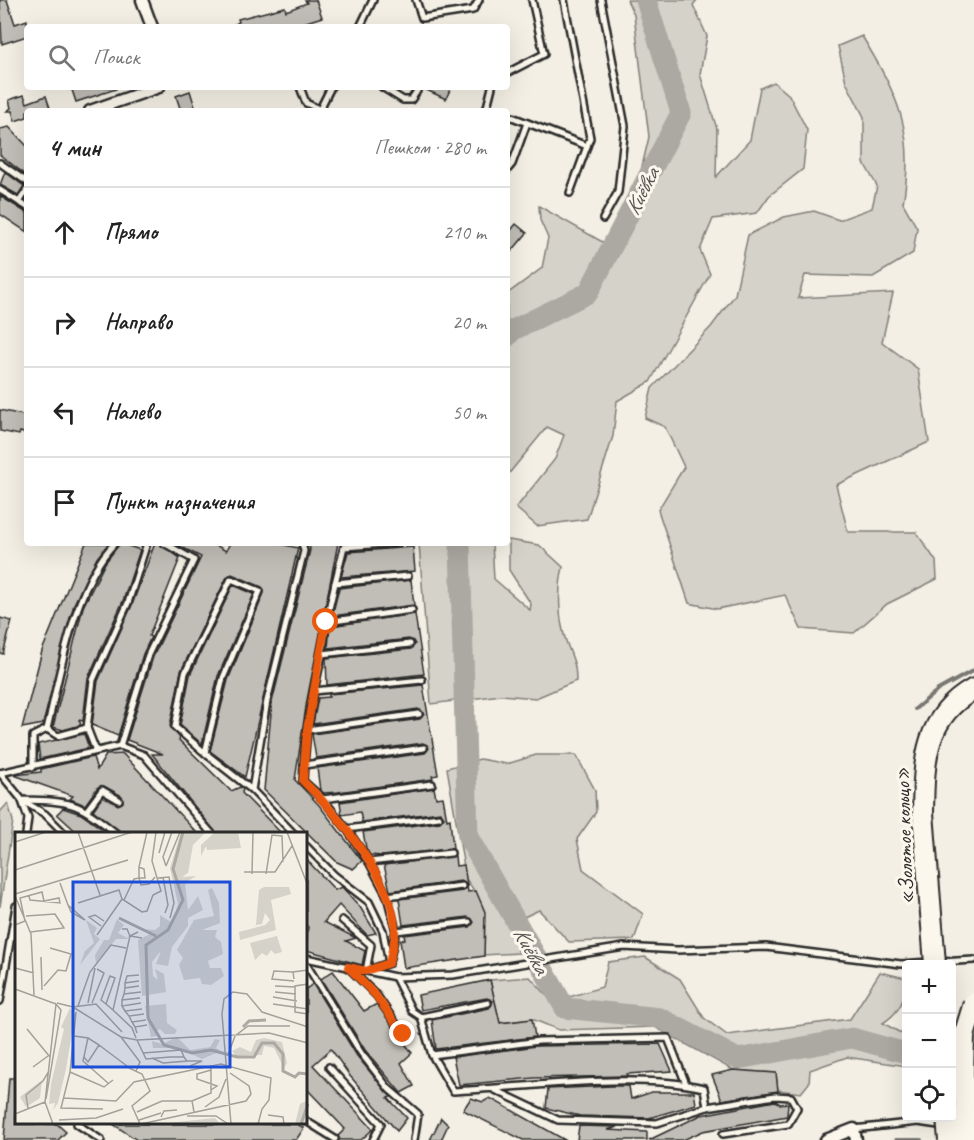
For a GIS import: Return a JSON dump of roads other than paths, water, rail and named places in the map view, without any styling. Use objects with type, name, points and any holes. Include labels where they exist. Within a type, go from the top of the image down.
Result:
[{"type":"highway","name":"«Золотое кольцо»","points":[[935,960],[923,813],[924,761],[938,720],[962,696],[974,689]]},
{"type":"highway","points":[[956,1131],[963,1074],[964,1036],[974,1003]]},
{"type":"street","points":[[142,0],[151,24]]},
{"type":"street","points":[[99,108],[150,90]]},
{"type":"street","points":[[826,1140],[855,1134]]},
{"type":"lane","points":[[361,24],[373,0]]},
{"type":"lane","points":[[416,0],[422,18],[473,10],[479,0]]},
{"type":"lane","points":[[510,71],[544,54],[532,0]]},
{"type":"lane","points":[[564,0],[590,138],[570,193]]},
{"type":"lane","points":[[601,0],[625,126],[618,192],[603,219]]},
{"type":"lane","points":[[301,90],[306,103],[317,108]]},
{"type":"lane","points":[[323,108],[330,90]]},
{"type":"lane","points":[[387,90],[402,99],[411,99],[417,91]]},
{"type":"lane","points":[[487,108],[491,90]]},
{"type":"lane","points":[[304,108],[306,103]]},
{"type":"lane","points":[[510,117],[587,146]]},
{"type":"lane","points":[[510,166],[527,123]]},
{"type":"lane","points":[[1,166],[24,180]]},
{"type":"lane","points":[[0,190],[24,205]]},
{"type":"lane","points":[[19,202],[24,194]]},
{"type":"lane","points":[[33,767],[33,736],[46,729],[72,624],[104,554],[112,546]]},
{"type":"lane","points":[[96,751],[87,728],[93,680],[129,603],[146,546]]},
{"type":"lane","points":[[120,746],[148,655],[194,560],[169,546]]},
{"type":"lane","points":[[252,790],[267,701],[304,551],[303,546]]},
{"type":"lane","points":[[344,546],[326,622],[307,730],[303,781],[323,799],[347,829],[369,862],[387,896],[396,931],[389,963]]},
{"type":"lane","points":[[335,583],[408,576]]},
{"type":"lane","points":[[205,753],[224,678],[260,591],[231,579],[185,672],[175,727],[205,753],[252,790],[292,832]]},
{"type":"lane","points":[[326,622],[412,610]]},
{"type":"lane","points":[[322,654],[410,644]]},
{"type":"lane","points":[[314,691],[422,680]]},
{"type":"lane","points":[[307,730],[419,714]]},
{"type":"lane","points":[[46,729],[58,736],[87,728]]},
{"type":"lane","points":[[62,832],[45,814],[22,800],[0,773],[120,746],[144,755],[210,832]]},
{"type":"lane","points":[[304,765],[423,748]]},
{"type":"lane","points":[[323,799],[432,784]]},
{"type":"lane","points":[[87,810],[102,790],[119,800]]},
{"type":"lane","points":[[22,800],[65,801],[87,810],[114,832]]},
{"type":"lane","points":[[22,800],[28,818],[26,832]]},
{"type":"lane","points":[[347,829],[439,817]]},
{"type":"lane","points":[[308,848],[334,875],[369,902],[383,931],[389,963]]},
{"type":"lane","points":[[369,862],[451,853]]},
{"type":"lane","points":[[387,896],[462,886]]},
{"type":"lane","points":[[0,1001],[13,949],[15,920]]},
{"type":"lane","points":[[342,920],[371,945],[366,971]]},
{"type":"lane","points":[[396,931],[469,922]]},
{"type":"lane","points":[[308,958],[395,977],[453,975],[624,947],[677,950],[766,947],[901,964],[974,960]]},
{"type":"lane","points":[[366,971],[389,963]]},
{"type":"lane","points":[[308,967],[361,1053],[389,1089],[418,1114],[414,1140]]},
{"type":"lane","points":[[348,967],[376,996],[403,1034]]},
{"type":"lane","points":[[395,977],[412,1011],[421,1017],[432,1055],[453,1091],[600,1082],[686,1084],[704,1088],[706,1107]]},
{"type":"lane","points":[[421,1017],[488,1004]]},
{"type":"lane","points":[[432,1055],[539,1041],[668,1038],[686,1084]]},
{"type":"lane","points":[[329,1067],[381,1124],[373,1140]]},
{"type":"lane","points":[[493,1089],[558,1120],[657,1123],[706,1107],[791,1097],[797,1108],[789,1124],[723,1134]]},
{"type":"lane","points":[[308,1122],[335,1139]]},
{"type":"lane","points":[[855,1134],[918,1122],[956,1131],[974,1130]]},
{"type":"lane","points":[[78,1125],[101,1140]]},
{"type":"waterway","name":"Киёвка","points":[[510,334],[588,293],[681,113],[646,0]]},
{"type":"waterway","name":"Киёвка","points":[[460,546],[468,837],[565,1008],[660,1018],[738,1059],[852,1038],[902,1052]]},
{"type":"waterway","points":[[915,709],[938,690],[974,670]]},
{"type":"waterway","points":[[896,1140],[921,1140]]}]
